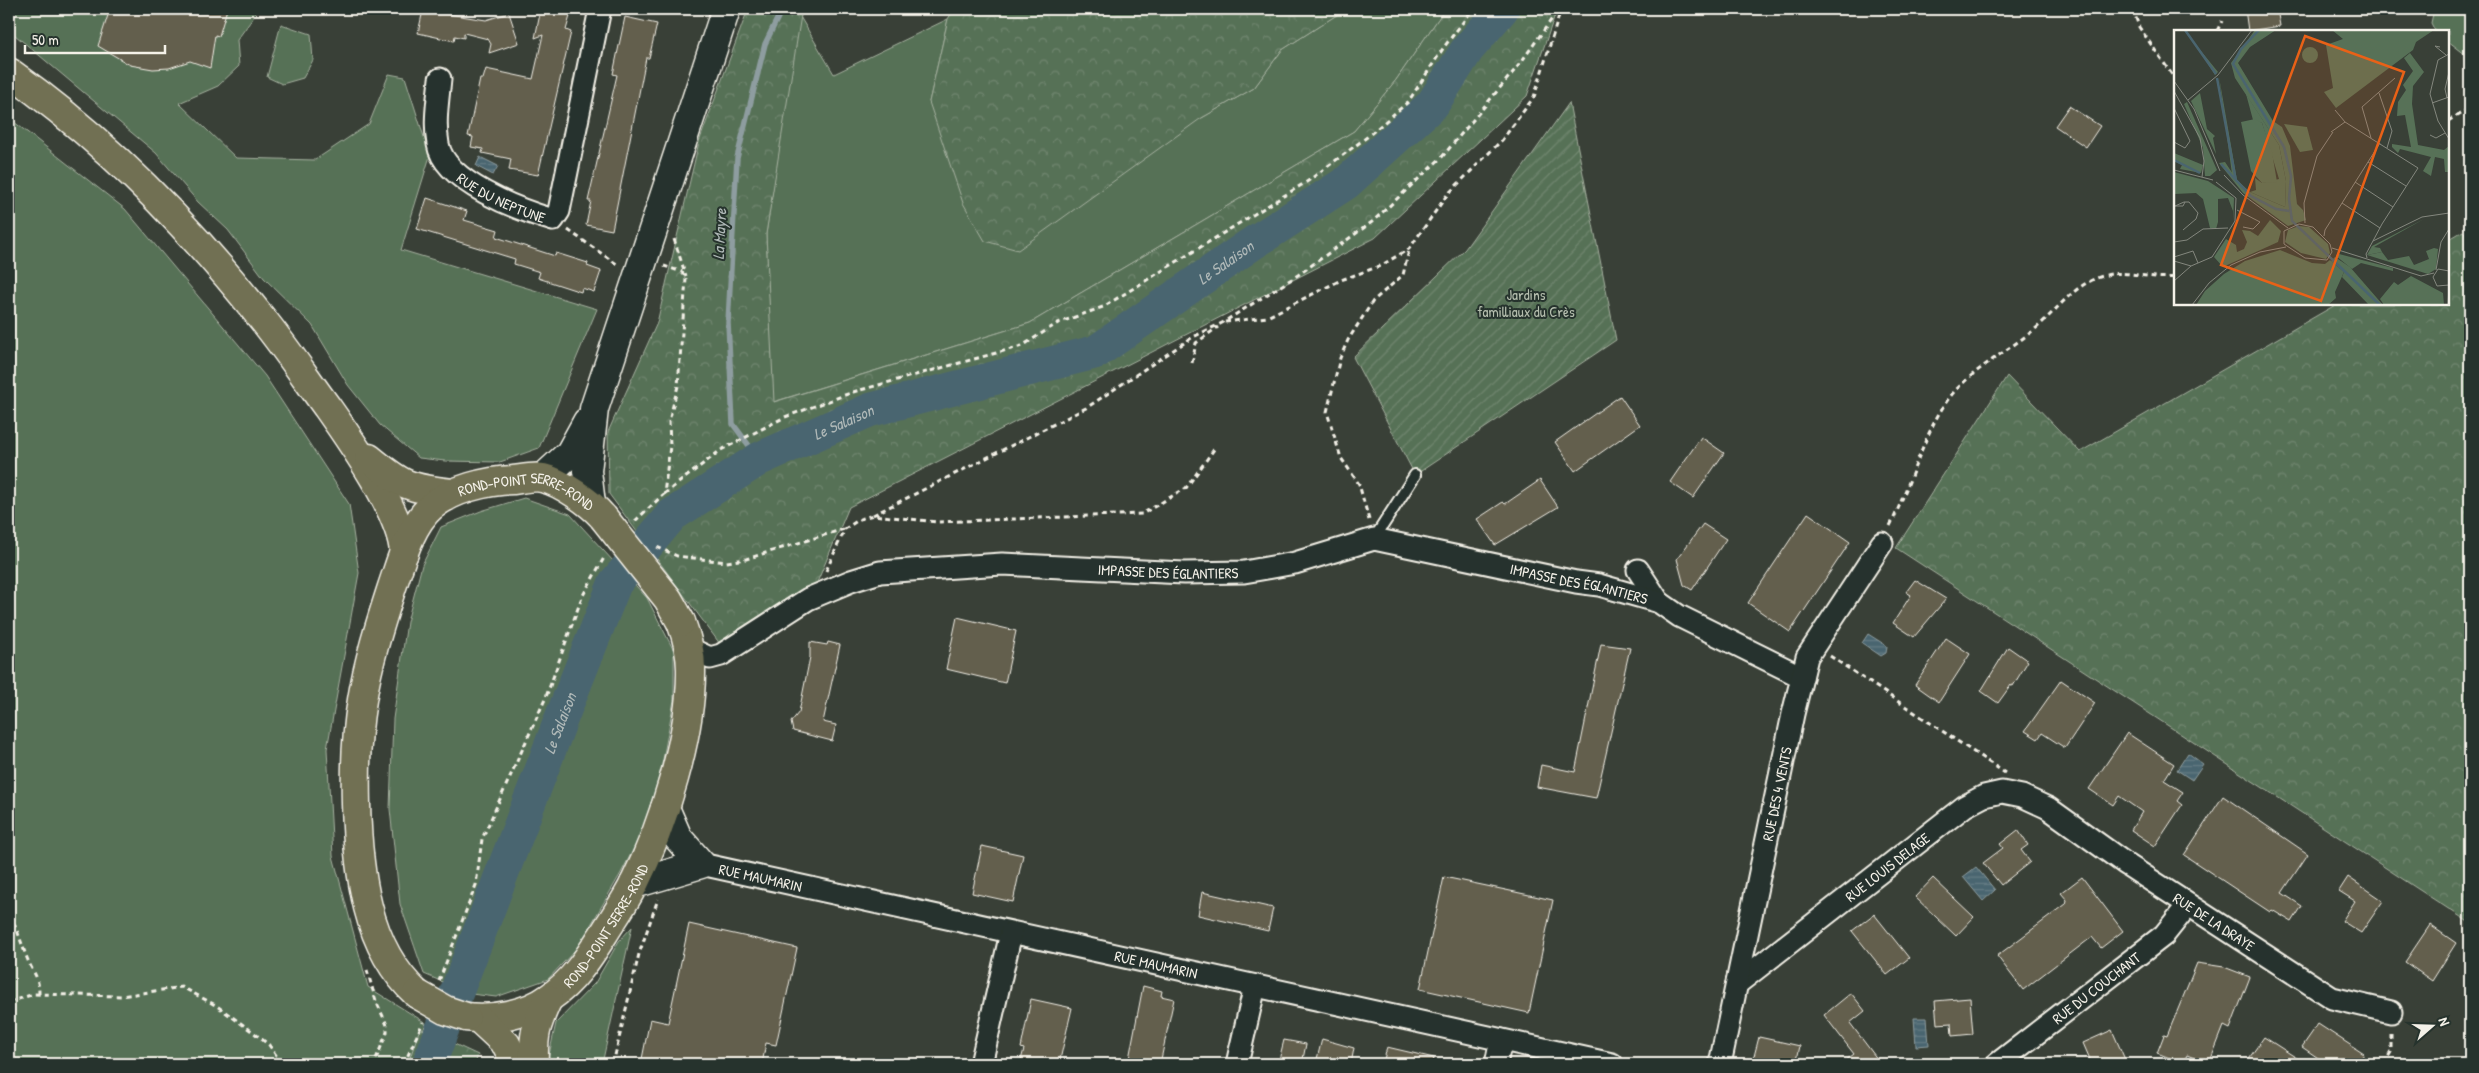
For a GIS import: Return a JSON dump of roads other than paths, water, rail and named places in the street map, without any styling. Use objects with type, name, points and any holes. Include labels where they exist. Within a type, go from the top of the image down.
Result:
[{"type":"main road","points":[[543,478],[570,453],[594,409],[726,9]]},
{"type":"main road","points":[[9,72],[92,137],[134,177],[222,268],[262,317],[358,450],[393,514],[402,535],[404,553]]},
{"type":"main road","points":[[594,409],[587,471],[597,510]]},
{"type":"main road","points":[[358,450],[398,482],[419,490],[452,493]]},
{"type":"main road","name":"ROND-POINT SERRE-ROND","points":[[543,478],[597,510],[668,599],[681,622],[690,654],[691,684],[683,738],[665,808],[634,884],[585,963],[548,999],[524,1010],[472,1018],[445,1010],[417,994],[402,980],[384,951],[368,907],[359,848],[356,772],[362,700],[381,619],[404,553],[417,526],[431,507],[452,493],[498,480],[543,478]]},
{"type":"main road","points":[[634,884],[700,864],[678,838],[665,808]]},
{"type":"main road","points":[[534,1064],[533,1044],[536,1023],[548,999]]},
{"type":"main road","points":[[472,1018],[506,1044],[516,1064]]},
{"type":"street","name":"RUE DU NEPTUNE","points":[[440,79],[438,145],[443,159],[453,172],[475,188],[553,220],[559,210],[600,9]]},
{"type":"street","name":"IMPASSE DES ÉGLANTIERS","points":[[690,654],[696,652],[710,658],[721,655],[808,599],[851,581],[880,572],[1002,564],[1184,573],[1244,572],[1295,563],[1374,539],[1599,585],[1659,602],[1679,616],[1802,677]]},
{"type":"street","name":"RUE DES 4 VENTS","points":[[1720,1064],[1807,656],[1882,543]]},
{"type":"street","name":"IMPASSE DES ÉGLANTIERS","points":[[1638,570],[1659,602]]},
{"type":"street","name":"RUE LOUIS DELAGE","points":[[1738,982],[1965,806],[1984,796],[2002,792],[2022,796],[2048,808]]},
{"type":"street","name":"RUE DE LA DRAYE","points":[[2048,808],[2188,905],[2332,998],[2391,1012]]},
{"type":"street","name":"RUE MAUMARIN","points":[[700,864],[1612,1064]]},
{"type":"street","name":"RUE DU COUCHANT","points":[[1998,1064],[2164,935],[2188,905]]},
{"type":"street","points":[[981,1064],[1011,933]]},
{"type":"street","points":[[1238,1064],[1255,986]]},
{"type":"street","points":[[1496,1064],[1501,1040]]},
{"type":"lane","points":[[1374,539],[1415,475]]},
{"type":"water","points":[[480,157],[498,166],[493,175],[476,166]]},
{"type":"water","points":[[1868,634],[1887,646],[1886,653],[1881,656],[1862,643]]},
{"type":"water","points":[[2188,753],[2203,764],[2192,780],[2177,770]]},
{"type":"water","points":[[1976,867],[1995,890],[1983,901],[1963,877]]},
{"type":"water","points":[[1914,1018],[1927,1018],[1929,1045],[1916,1046]]},
{"type":"waterway","name":"La Mayre","points":[[759,459],[733,424],[728,323],[737,158],[765,44],[782,9]]},
{"type":"waterway","name":"Le Salaison","points":[[429,1064],[615,583],[672,515],[759,459],[870,410],[1096,352],[1250,245],[1346,183],[1432,105],[1467,50],[1502,9]]},
{"type":"park label","name":"Jardins familliaux du Crès","points":[[1526,302]]}]
